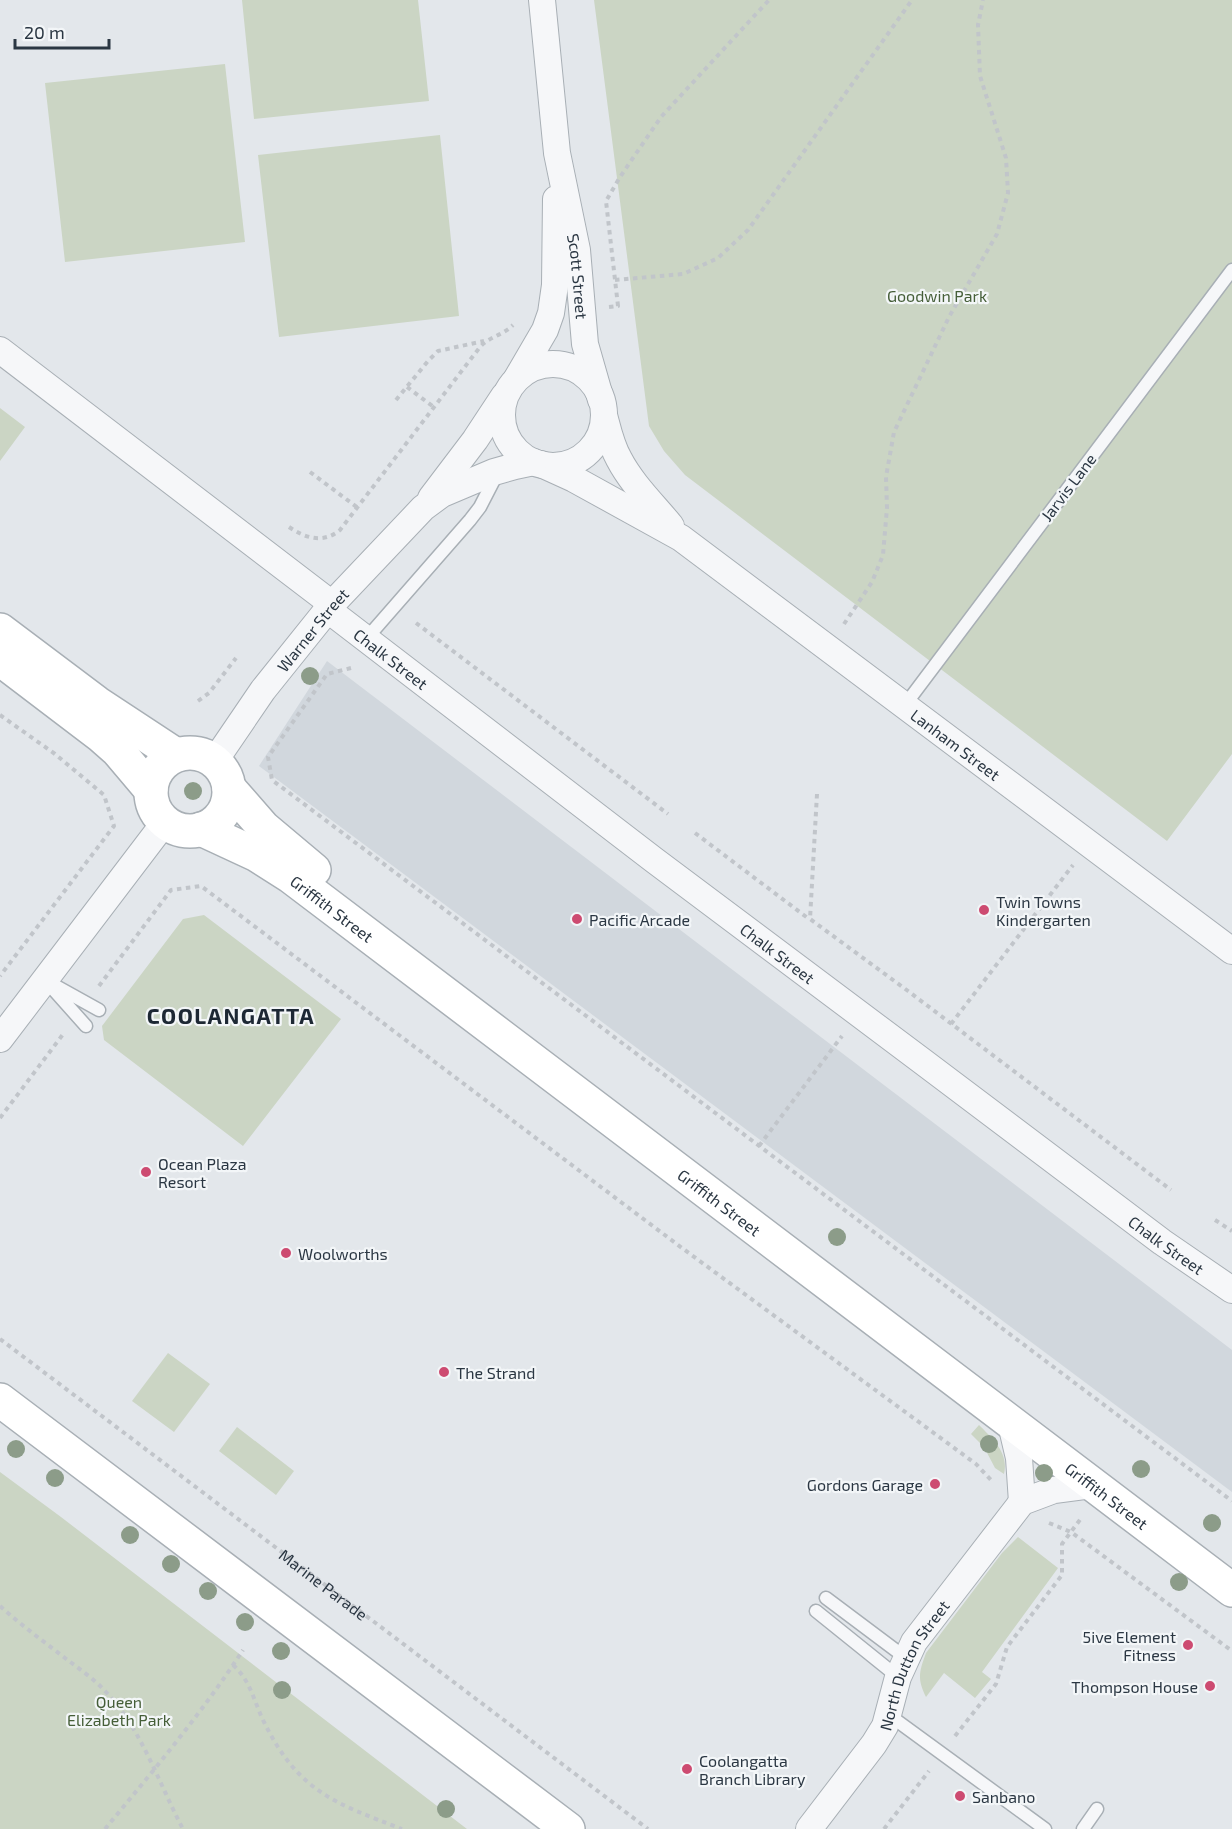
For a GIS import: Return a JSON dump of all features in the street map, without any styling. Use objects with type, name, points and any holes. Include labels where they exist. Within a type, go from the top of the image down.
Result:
[{"type":"main road","points":[[0,630],[97,703],[176,755]]},
{"type":"main road","points":[[0,659],[101,735],[118,751],[151,790]]},
{"type":"main road","points":[[189,753],[202,755],[221,775],[228,802],[222,814],[213,824],[188,831],[165,822],[157,813],[152,801],[153,778],[158,769],[176,755],[189,753]]},
{"type":"main road","name":"Griffith Street","points":[[221,775],[264,828],[302,861],[1232,1563]]},
{"type":"main road","name":"Griffith Street","points":[[201,829],[257,855],[290,876],[1011,1424],[1090,1497],[1232,1590]]},
{"type":"main road","points":[[0,1400],[568,1829]]},
{"type":"street","name":"Scott Street","points":[[542,0],[557,153],[577,250],[585,344],[602,404]]},
{"type":"street","name":"Scott Street","points":[[513,383],[545,330],[551,313],[555,285],[557,153]]},
{"type":"street","name":"Chalk Street","points":[[0,350],[329,606],[366,639],[1162,1242],[1232,1290]]},
{"type":"street","points":[[550,364],[560,364],[585,376],[592,383],[602,404],[602,428],[599,437],[587,453],[561,466],[538,463],[526,458],[512,446],[504,430],[501,412],[506,394],[513,383],[532,368],[550,364]]},
{"type":"street","name":"Warner Street","points":[[221,775],[263,690],[329,606],[423,508],[480,432],[513,383]]},
{"type":"street","name":"Lanham Street","points":[[602,404],[609,435],[618,458],[633,481],[681,538]]},
{"type":"street","name":"Lanham Street","points":[[538,463],[574,479],[681,538],[1232,951]]},
{"type":"street","name":"Warner Street","points":[[423,508],[450,490],[503,470],[538,463]]},
{"type":"street","points":[[0,1039],[165,822]]},
{"type":"street","points":[[1011,1424],[1020,1458],[1022,1502],[1054,1490],[1090,1497]]},
{"type":"street","name":"North Dutton Street","points":[[809,1829],[874,1744],[885,1726],[902,1667],[914,1642],[1022,1502]]},
{"type":"lane","name":"Jarvis Lane","points":[[905,705],[1232,270]]},
{"type":"lane","points":[[366,639],[470,520],[480,507],[496,476],[503,470]]},
{"type":"lane","points":[[45,980],[99,1010]]},
{"type":"lane","points":[[45,980],[86,1026]]},
{"type":"lane","points":[[826,1598],[902,1667]]},
{"type":"lane","points":[[816,1611],[902,1667]]},
{"type":"lane","points":[[889,1715],[1045,1829]]},
{"type":"lane","points":[[1083,1829],[1097,1809]]},
{"type":"path","points":[[606,201],[662,117],[769,0]]},
{"type":"path","points":[[615,280],[683,274],[718,258],[748,230],[912,0]]},
{"type":"path","points":[[828,647],[872,582],[884,555],[886,477],[894,432],[949,317],[997,234],[1008,193],[1006,158],[980,76],[978,25],[983,0]]},
{"type":"path","points":[[396,400],[438,351],[485,341]]},
{"type":"path","points":[[407,387],[435,408]]},
{"type":"path","points":[[310,472],[358,508]]},
{"type":"path","points":[[416,623],[668,814]]},
{"type":"path","points":[[198,701],[209,693],[236,658]]},
{"type":"path","points":[[351,668],[327,674],[268,757],[272,780],[1232,1502]]},
{"type":"path","points":[[0,716],[55,754],[104,795],[114,826],[0,976]]},
{"type":"path","points":[[810,920],[817,794]]},
{"type":"path","points":[[695,833],[1171,1190]]},
{"type":"path","points":[[951,1024],[1089,844]]},
{"type":"path","points":[[171,890],[201,886],[673,1241],[976,1464],[994,1483]]},
{"type":"path","points":[[759,1146],[859,1014]]},
{"type":"path","points":[[1215,1220],[1232,1231]]},
{"type":"path","name":"Marine Parade","points":[[0,1339],[648,1829]]},
{"type":"path","points":[[884,1829],[996,1684],[1007,1647],[1062,1575],[1062,1544],[1090,1497]]},
{"type":"path","points":[[1046,1521],[1051,1526],[1071,1532],[1232,1651]]},
{"type":"path","points":[[0,1606],[103,1689],[130,1723],[183,1829]]},
{"type":"path","points":[[105,1829],[155,1769],[243,1650]]},
{"type":"path","points":[[233,1665],[250,1686],[263,1722],[289,1764],[311,1786],[336,1803],[402,1829]]},
{"type":"shaded area","points":[[327,661],[1232,1350],[1232,1492],[259,766]]},
{"type":"green space","points":[[242,0],[418,0],[429,101],[254,119]]},
{"type":"green space","name":"Goodwin Park","points":[[594,0],[1232,0],[1232,754],[1167,841],[685,475],[664,451],[649,426]]},
{"type":"green space","points":[[225,64],[245,242],[65,262],[45,83]]},
{"type":"green space","points":[[440,135],[459,316],[279,337],[258,155]]},
{"type":"green space","points":[[0,408],[25,427],[0,461]]},
{"type":"green space","points":[[204,915],[341,1019],[243,1146],[104,1040],[102,1026],[183,919]]},
{"type":"green space","points":[[168,1353],[210,1384],[174,1432],[132,1401]]},
{"type":"green space","points":[[979,1425],[999,1447],[1004,1459],[1004,1474],[995,1468],[984,1447],[971,1434]]},
{"type":"green space","points":[[237,1427],[294,1471],[276,1495],[219,1451]]},
{"type":"green space","name":"Queen Elizabeth Park","points":[[0,1472],[61,1517],[467,1829],[0,1829]]},
{"type":"green space","points":[[1018,1537],[1058,1568],[982,1672],[991,1679],[975,1698],[944,1673],[926,1697],[920,1675],[926,1653],[1002,1553]]},
{"type":"place","name":"Twin Towns Kindergarten","points":[[984,910]]},
{"type":"place","name":"Pacific Arcade","points":[[577,919]]},
{"type":"place","name":"Ocean Plaza Resort","points":[[146,1172]]},
{"type":"place","name":"Woolworths","points":[[286,1253]]},
{"type":"place","name":"The Strand","points":[[444,1372]]},
{"type":"place","name":"Gordons Garage","points":[[935,1484]]},
{"type":"place","name":"5ive Element Fitness","points":[[1188,1645]]},
{"type":"place","name":"Thompson House","points":[[1210,1686]]},
{"type":"place","name":"Coolangatta Branch Library","points":[[687,1769]]},
{"type":"place","name":"Sanbano","points":[[960,1796]]},
{"type":"district","name":"COOLANGATTA","points":[[231,1015]]}]
